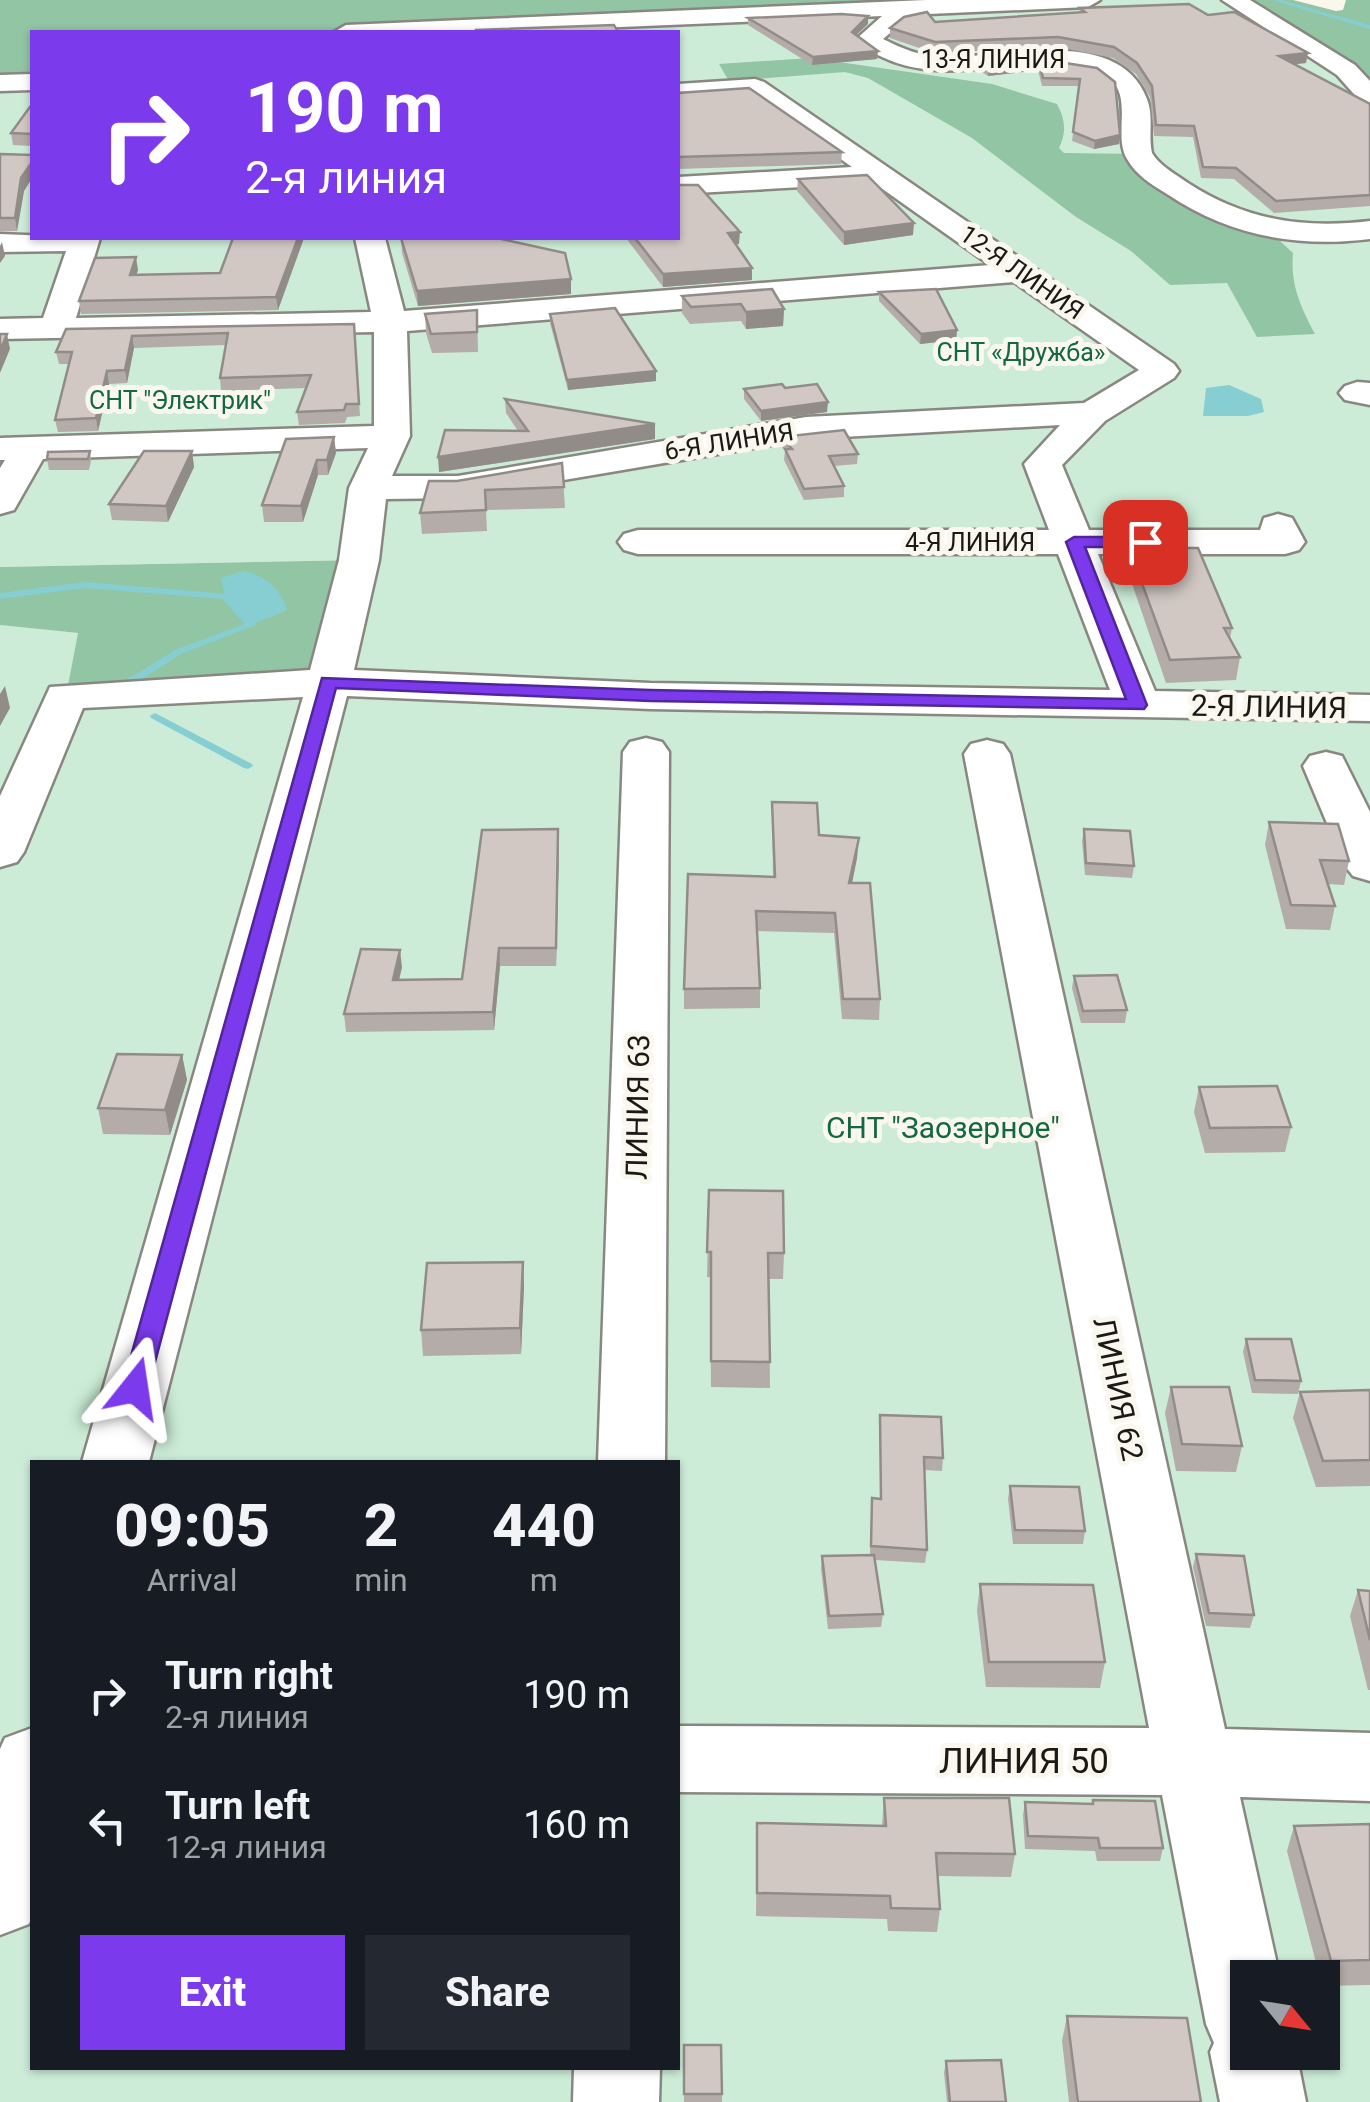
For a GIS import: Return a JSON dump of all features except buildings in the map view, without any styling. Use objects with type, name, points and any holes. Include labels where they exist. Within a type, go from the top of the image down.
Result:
[{"type":"street","points":[[385,30],[1088,0]]},
{"type":"street","points":[[1234,0],[1346,70],[1370,96]]},
{"type":"street","name":"13-Я ЛИНИЯ","points":[[958,6],[895,17],[867,40],[912,61],[940,64],[1074,59],[1102,65],[1124,78],[1138,113],[1136,150],[1142,162],[1203,206],[1267,229],[1310,236],[1370,230]]},
{"type":"street","points":[[1060,33],[1102,65]]},
{"type":"street","points":[[0,83],[30,82]]},
{"type":"street","name":"12-Я ЛИНИЯ","points":[[680,92],[755,87],[1162,372],[1092,413],[1044,464],[1138,705]]},
{"type":"street","points":[[680,186],[880,174]]},
{"type":"street","points":[[0,243],[64,240]]},
{"type":"street","points":[[56,328],[85,240]]},
{"type":"street","points":[[116,1460],[328,682],[359,560],[368,488],[392,436],[390,322],[370,240]]},
{"type":"street","points":[[0,329],[390,322],[1023,272]]},
{"type":"street","name":"6-Я ЛИНИЯ","points":[[368,488],[458,487],[806,428],[1092,413]]},
{"type":"street","points":[[0,502],[15,448],[392,436]]},
{"type":"street","name":"4-Я ЛИНИЯ","points":[[638,542],[1285,542],[1278,526]]},
{"type":"street","name":"2-Я ЛИНИЯ","points":[[0,852],[66,696],[328,682],[650,696],[1370,708]]},
{"type":"street","name":"ЛИНИЯ 63","points":[[630,1460],[646,752]]},
{"type":"street","name":"ЛИНИЯ 62","points":[[986,754],[1235,1960]]},
{"type":"street","points":[[1326,766],[1370,866]]},
{"type":"street","name":"ЛИНИЯ 50","points":[[680,1759],[1370,1767]]},
{"type":"street","points":[[0,1898],[19,1785]]},
{"type":"street","points":[[616,2102],[617,2070]]},
{"type":"street","points":[[1257,2070],[1263,2102]]},
{"type":"green space","points":[[0,0],[1089,0],[392,30],[30,30],[30,82],[0,83]]},
{"type":"green space","name":"СНТ \"Заозерное\"","points":[[1089,0],[1235,0],[1370,98],[1370,2102],[0,2102],[0,625],[79,633],[67,695],[358,560],[0,567],[0,83],[30,82],[30,240],[680,240],[680,30],[392,30]]},
{"type":"green space","points":[[1235,0],[1293,0],[1336,11],[1343,10],[1346,0],[1370,0],[1370,98]]},
{"type":"green space","points":[[811,58],[992,84],[1057,104],[1064,126],[1059,148],[1064,153],[1139,154],[1267,229],[1293,253],[1295,286],[1315,334],[1257,337],[1227,283],[1170,285],[1131,251],[1076,217],[972,138],[868,78],[845,72],[754,79],[755,87],[733,88],[719,64]]},
{"type":"green space","points":[[359,560],[329,682],[66,696],[78,633],[0,625],[0,567]]},
{"type":"water","points":[[1229,385],[1261,399],[1264,412],[1203,416],[1206,388]]},
{"type":"water","points":[[243,571],[271,584],[287,610],[251,625],[225,596],[221,578]]},
{"type":"waterway","points":[[1275,0],[1370,27]]},
{"type":"waterway","points":[[0,596],[85,585],[225,596],[251,625],[180,651],[130,682]]},
{"type":"waterway","points":[[155,716],[248,766]]},
{"type":"route","points":[[135,1388],[328,682],[650,696],[1138,705],[1074,542],[1145,542]]},
{"type":"park label","name":"СНТ «Дружба»","points":[[1021,352]]},
{"type":"park label","name":"СНТ \"Электрик\"","points":[[180,400]]}]
